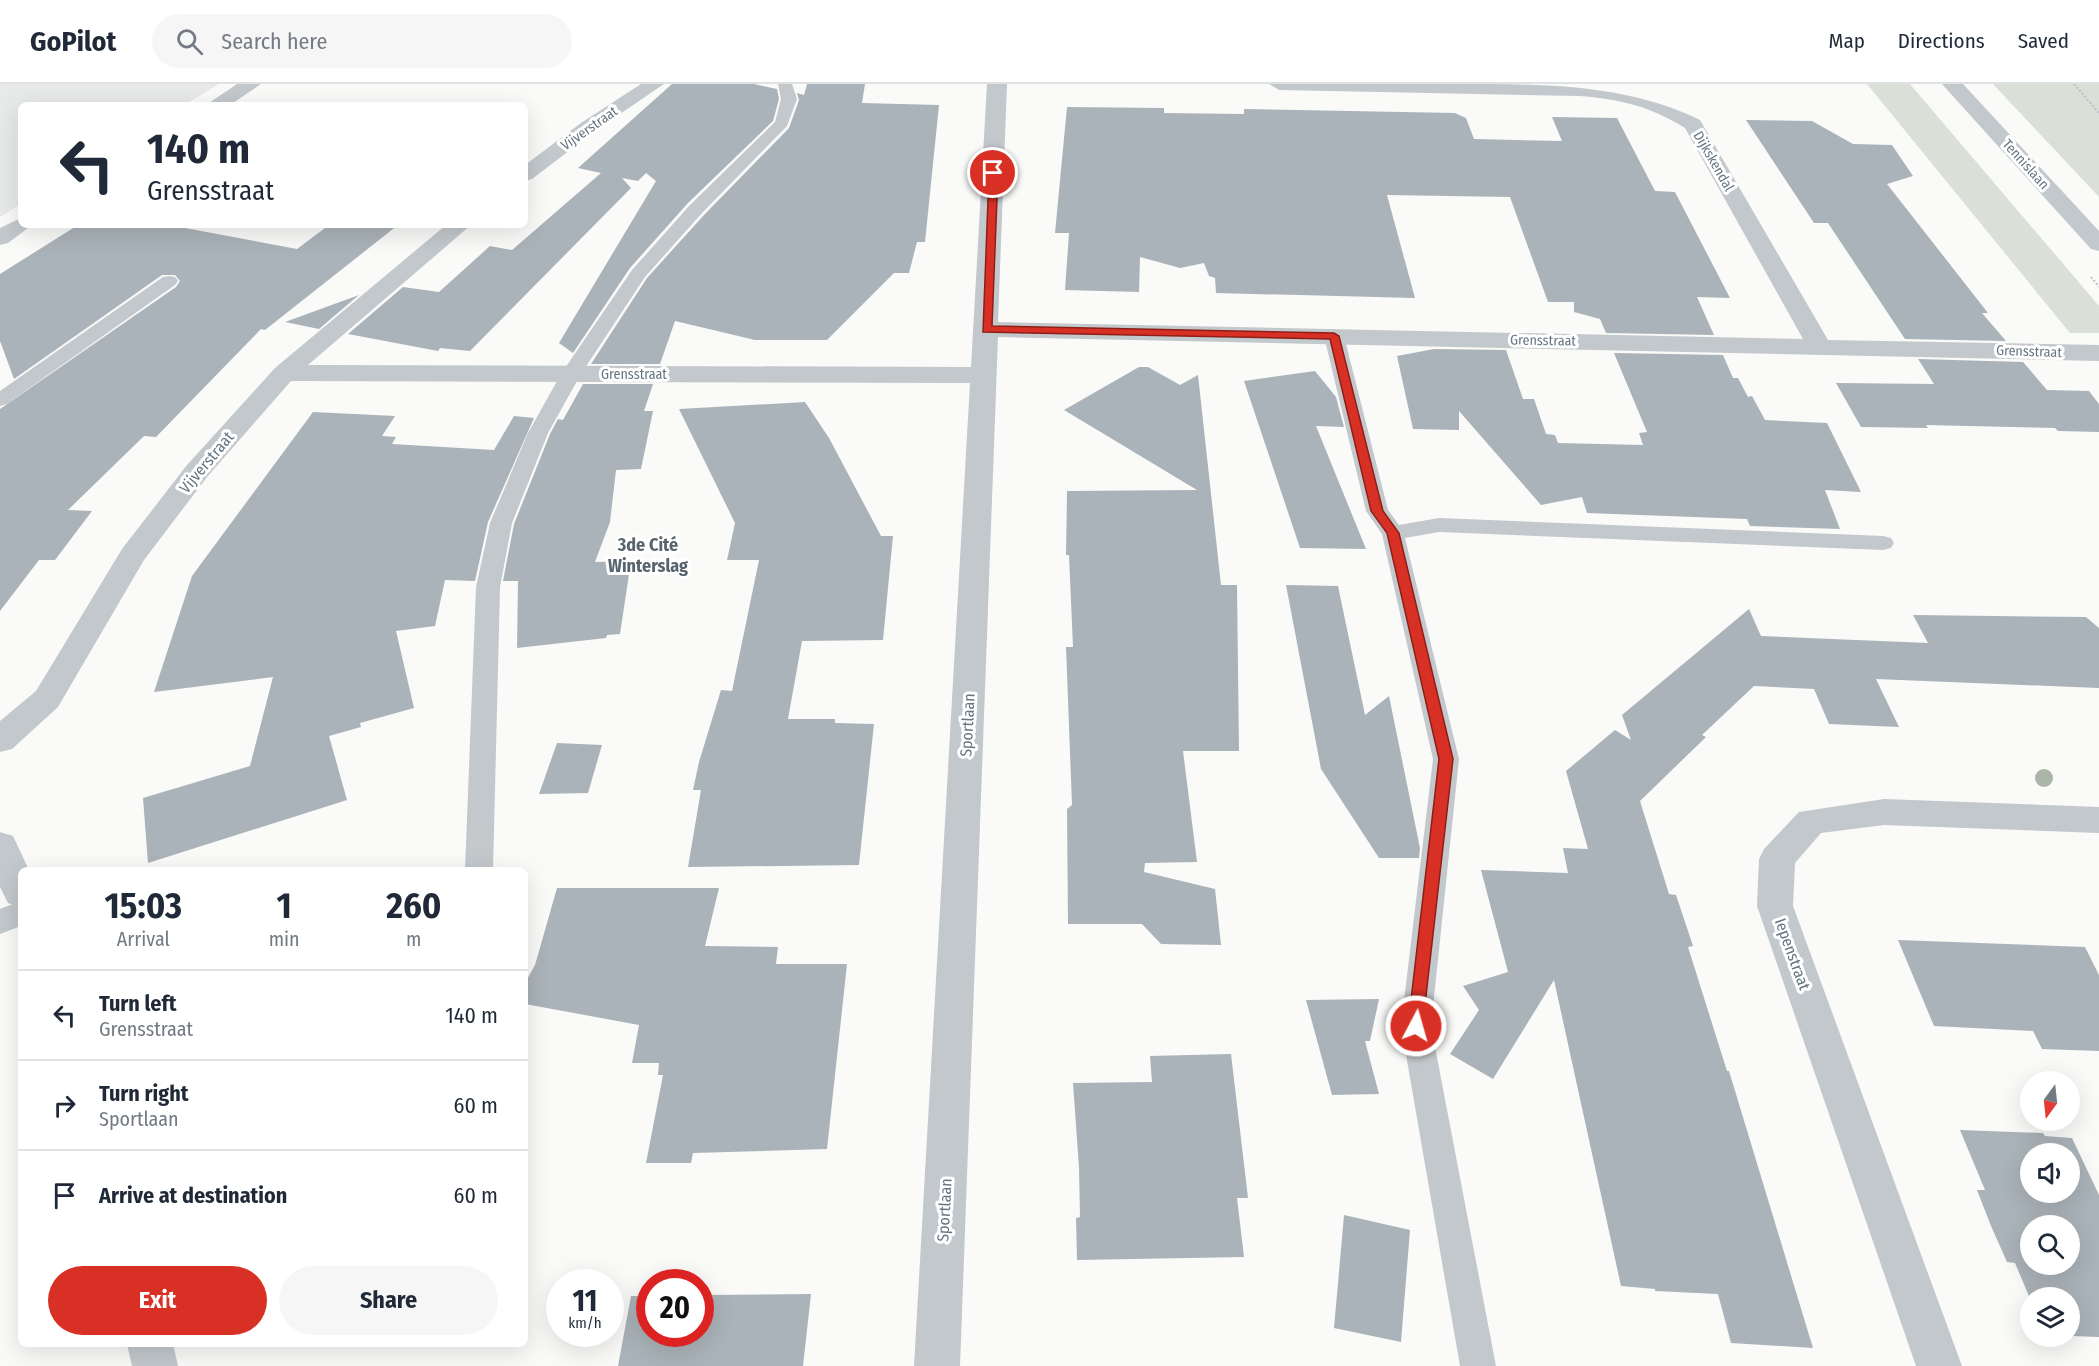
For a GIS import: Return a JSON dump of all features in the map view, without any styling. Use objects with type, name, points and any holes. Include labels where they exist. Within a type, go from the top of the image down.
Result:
[{"type":"street","points":[[221,102],[250,84]]},
{"type":"street","name":"Vijverstraat","points":[[528,173],[588,127],[654,84]]},
{"type":"street","name":"Sportlaan","points":[[937,1366],[997,84]]},
{"type":"street","name":"Dijkskendal","points":[[1279,84],[1579,90],[1629,94],[1665,105],[1693,124],[1819,345]]},
{"type":"street","name":"Tennislaan","points":[[1952,84],[2099,244]]},
{"type":"street","points":[[0,238],[18,227]]},
{"type":"street","name":"Vijverstraat","points":[[0,740],[47,699],[132,556],[197,471],[284,373],[456,228]]},
{"type":"street","name":"Grensstraat","points":[[986,329],[1819,345],[2099,353]]},
{"type":"street","name":"Grensstraat","points":[[284,373],[984,375]]},
{"type":"street","name":"Iepenstraat","points":[[1939,1366],[1775,906],[1777,859],[1811,821],[1884,812],[2099,820]]},
{"type":"street","points":[[0,846],[18,886]]},
{"type":"lane","points":[[478,867],[488,587],[501,523],[538,433],[571,374],[638,274],[696,209],[782,123],[789,99],[785,84]]},
{"type":"lane","points":[[0,400],[169,281]]},
{"type":"lane","points":[[1334,336],[1377,511],[1393,533],[1446,759],[1416,1026],[1478,1366]]},
{"type":"lane","points":[[1393,533],[1439,525],[1883,543]]},
{"type":"lane","points":[[0,922],[18,913]]},
{"type":"path","points":[[2074,84],[2099,113]]},
{"type":"shaded area","points":[[0,84],[219,84],[189,102],[18,102],[18,206],[0,217]]},
{"type":"shaded area","points":[[1867,84],[1910,84],[2099,306],[2099,333],[2070,333]]},
{"type":"shaded area","points":[[1993,84],[2099,84],[2099,197]]},
{"type":"building","points":[[672,84],[754,84],[777,89],[779,99],[773,121],[688,203],[630,268],[573,353],[559,343],[656,181],[646,173],[638,181],[622,178],[631,188],[470,351],[440,348],[438,351],[348,334],[403,287],[439,292],[490,246],[512,250],[601,173],[578,168]]},
{"type":"building","points":[[807,84],[865,84],[862,103],[939,105],[925,242],[917,242],[909,273],[894,273],[827,340],[755,340],[675,321],[660,364],[591,364],[647,278],[704,215],[789,128],[799,100],[797,93],[804,95]]},
{"type":"building","points":[[1067,107],[1164,108],[1164,113],[1244,114],[1244,109],[1455,113],[1466,118],[1474,139],[1562,141],[1552,117],[1617,118],[1655,191],[1675,192],[1730,298],[1697,297],[1714,335],[1606,333],[1600,319],[1574,312],[1574,302],[1548,302],[1510,197],[1387,195],[1415,298],[1216,293],[1215,278],[1209,276],[1204,263],[1180,268],[1140,257],[1139,292],[1065,290],[1069,233],[1055,233]]},
{"type":"building","points":[[1746,120],[1812,121],[1853,144],[1892,145],[1913,176],[1887,184],[1988,313],[1982,313],[2006,341],[1905,339],[1828,223],[1814,223]]},
{"type":"building","points":[[73,228],[185,228],[297,249],[325,228],[394,228],[265,330],[261,329],[156,437],[144,436],[68,510],[92,511],[55,560],[39,560],[0,611],[0,409],[176,287],[180,281],[175,275],[162,275],[14,379],[0,341],[0,274]]},
{"type":"building","points":[[359,295],[319,329],[285,322]]},
{"type":"building","points":[[1434,349],[1506,350],[1523,399],[1534,399],[1546,434],[1555,435],[1558,443],[1643,445],[1639,433],[1647,432],[1614,353],[1723,355],[1733,378],[1738,378],[1748,397],[1752,396],[1765,420],[1827,423],[1861,492],[1825,490],[1840,529],[1750,526],[1747,519],[1587,513],[1582,497],[1541,505],[1459,411],[1459,430],[1413,429],[1397,356]]},
{"type":"building","points":[[1918,359],[2023,362],[2047,390],[2089,391],[2099,404],[2099,432],[2058,431],[2055,428],[1926,425],[1928,428],[1861,427],[1836,383],[1934,384]]},
{"type":"building","points":[[1139,367],[1148,367],[1180,385],[1198,375],[1221,585],[1237,585],[1239,751],[1183,751],[1197,862],[1145,863],[1144,872],[1215,889],[1221,945],[1161,944],[1142,924],[1068,924],[1067,809],[1072,805],[1066,647],[1073,647],[1069,555],[1066,555],[1067,491],[1197,490],[1064,410]]},
{"type":"building","points":[[1315,371],[1336,397],[1344,427],[1316,426],[1366,549],[1300,548],[1244,381]]},
{"type":"building","points":[[583,384],[653,384],[644,411],[653,411],[641,469],[616,470],[610,522],[595,562],[631,561],[620,634],[607,635],[606,638],[517,648],[518,581],[503,581],[514,524],[550,434],[558,419],[563,420]]},
{"type":"building","points":[[805,402],[829,438],[881,536],[893,536],[883,640],[802,641],[788,719],[835,719],[835,723],[874,724],[859,865],[688,867],[701,790],[693,790],[699,762],[721,690],[732,691],[759,560],[727,560],[735,523],[679,409]]},
{"type":"building","points":[[313,412],[395,416],[382,436],[396,437],[392,444],[494,450],[514,416],[534,418],[488,522],[475,581],[445,580],[435,626],[396,631],[414,708],[360,723],[361,727],[329,736],[347,800],[148,863],[143,798],[250,766],[273,677],[154,692],[192,576]]},
{"type":"building","points":[[1286,585],[1338,586],[1365,715],[1389,696],[1420,848],[1419,858],[1379,858],[1321,769]]},
{"type":"building","points":[[1749,609],[1761,636],[1928,643],[1913,615],[2086,617],[2099,628],[2099,688],[1876,679],[1899,727],[1829,724],[1814,689],[1754,686],[1702,735],[1706,737],[1640,801],[1669,894],[1676,895],[1693,946],[1688,947],[1727,1071],[1729,1071],[1813,1348],[1731,1343],[1718,1294],[1655,1291],[1655,1289],[1621,1286],[1554,980],[1493,1079],[1450,1054],[1479,1010],[1463,986],[1508,972],[1481,870],[1568,873],[1563,848],[1588,849],[1566,771],[1615,730],[1631,740],[1622,715]]},
{"type":"building","points":[[557,743],[602,745],[588,793],[539,794]]},
{"type":"building","points":[[557,888],[719,888],[705,946],[778,947],[776,964],[847,964],[827,1149],[693,1153],[691,1163],[646,1163],[663,1075],[658,1075],[659,1063],[632,1063],[639,1025],[528,1005],[528,978],[535,965]]},
{"type":"building","points":[[1898,940],[2085,947],[2099,975],[2099,1051],[2042,1049],[2033,1031],[1934,1026]]},
{"type":"building","points":[[1379,999],[1370,1041],[1365,1041],[1379,1094],[1332,1095],[1306,1000]]},
{"type":"building","points":[[1231,1054],[1248,1198],[1237,1198],[1244,1257],[1077,1260],[1076,1218],[1080,1217],[1079,1168],[1073,1083],[1152,1082],[1150,1056]]},
{"type":"building","points":[[1960,1130],[2043,1133],[2045,1136],[2072,1138],[2074,1143],[2020,1143],[2020,1203],[2080,1203],[2080,1155],[2099,1195],[2099,1337],[2080,1336],[2080,1287],[2025,1287],[2020,1275],[2080,1275],[2080,1215],[2020,1215],[2020,1275],[2015,1263],[2007,1262],[1977,1190],[1985,1190]]},
{"type":"building","points":[[1344,1215],[1410,1230],[1401,1342],[1334,1328]]},
{"type":"building","points":[[811,1294],[803,1366],[618,1366],[622,1347],[624,1347],[624,1334],[631,1296],[636,1296],[636,1347],[714,1347],[714,1295]]},
{"type":"district","name":"3de Cité Winterslag","points":[[648,555]]},
{"type":"route","points":[[993,173],[986,329],[1334,336],[1377,511],[1393,533],[1446,759],[1416,1026]]}]
